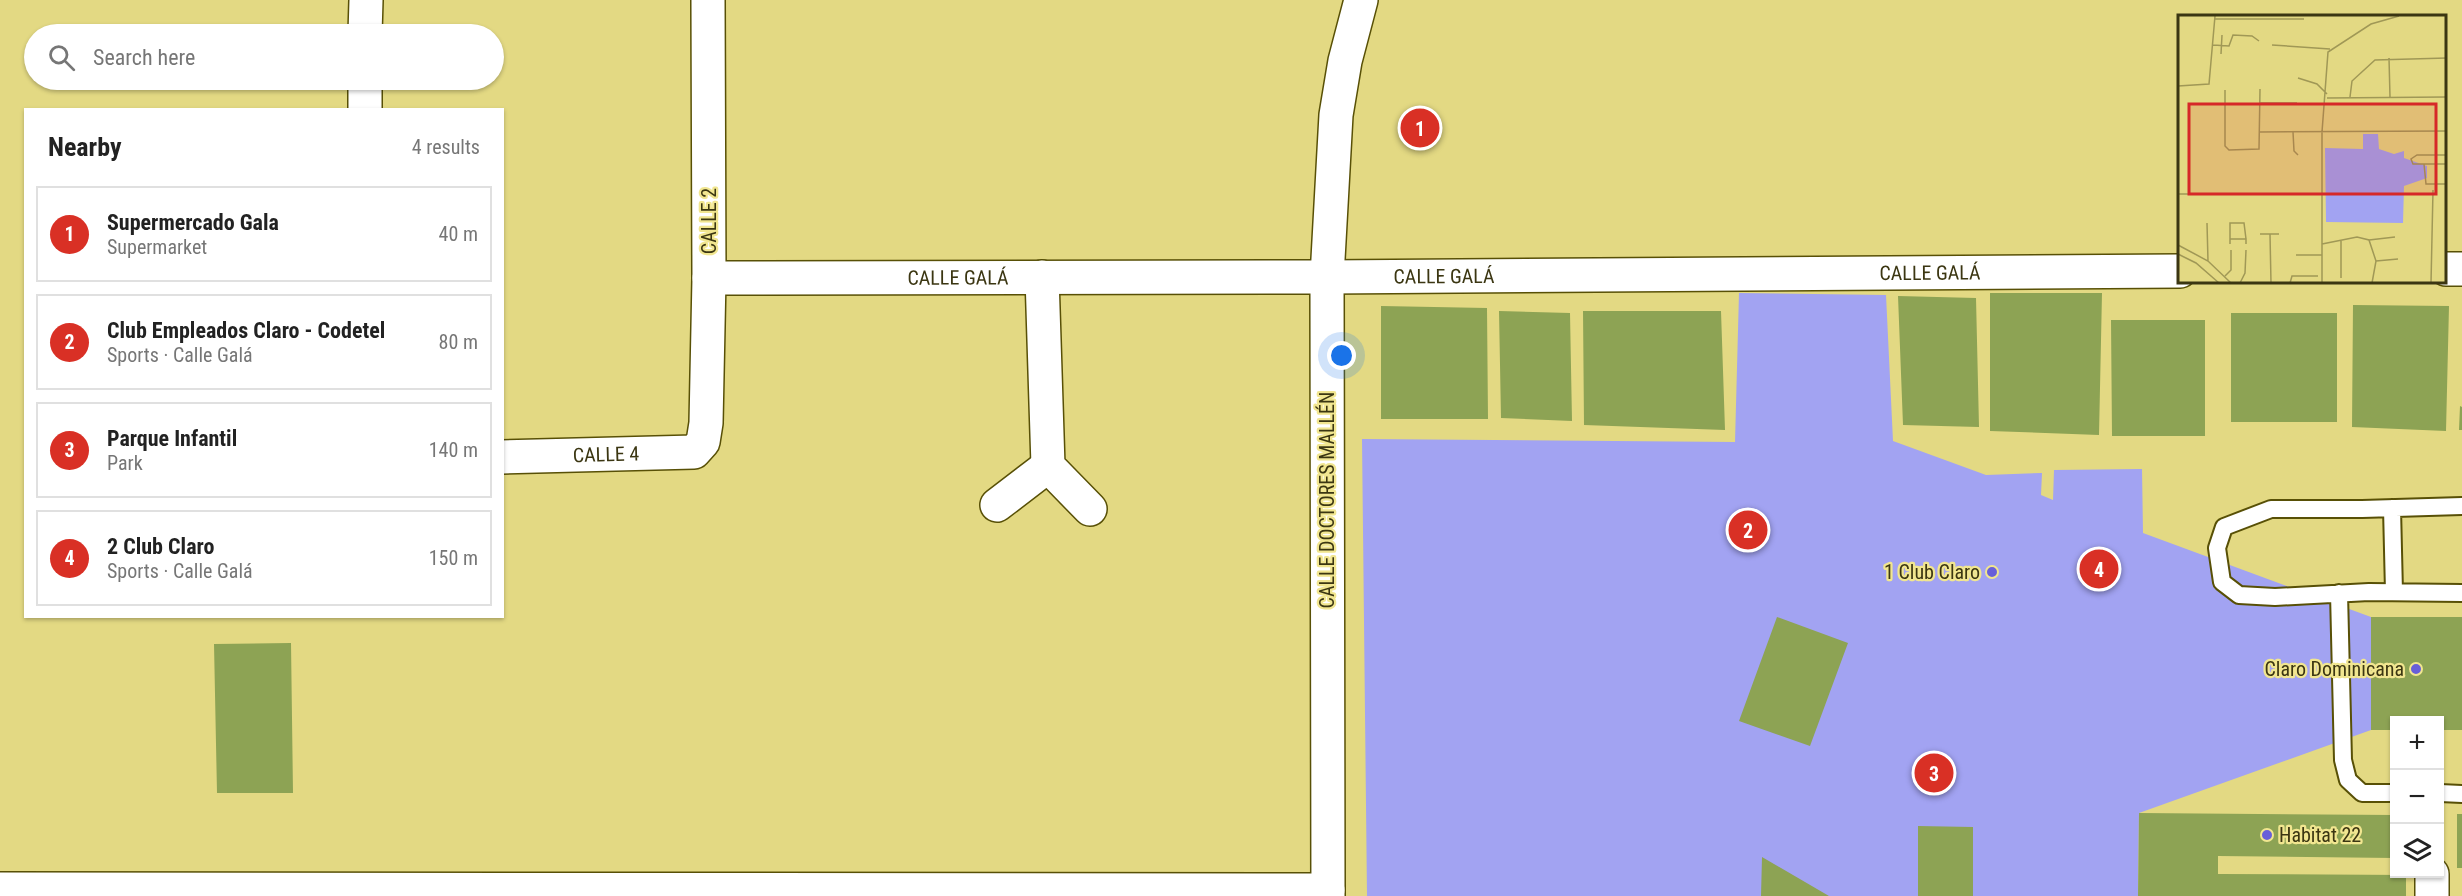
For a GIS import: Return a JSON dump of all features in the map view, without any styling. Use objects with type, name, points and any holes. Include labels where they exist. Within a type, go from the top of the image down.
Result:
[{"type":"street","points":[[366,0],[366,24]]},
{"type":"street","name":"CALLE 2","points":[[703,442],[706,423],[709,278],[708,0]]},
{"type":"street","name":"CALLE DOCTORES MALLÉN","points":[[1328,893],[1327,277],[1336,115],[1345,61],[1361,0]]},
{"type":"street","points":[[365,90],[365,108]]},
{"type":"street","name":"CALLE GALÁ","points":[[709,278],[1327,277],[2178,271]]},
{"type":"street","points":[[1042,277],[1048,466],[1090,509]]},
{"type":"street","name":"CALLE 4","points":[[504,457],[694,452],[703,442]]},
{"type":"street","points":[[997,505],[1048,466]]},
{"type":"street","points":[[2432,896],[2433,878]]},
{"type":"street","points":[[0,889],[1328,893]]},
{"type":"lane","points":[[2462,506],[2271,509],[2224,526],[2217,548],[2222,582],[2239,595],[2275,597],[2339,593],[2462,593]]},
{"type":"lane","points":[[2392,508],[2394,592]]},
{"type":"lane","points":[[2339,593],[2343,760],[2348,780],[2362,793],[2390,793]]},
{"type":"lane","points":[[2444,793],[2462,794]]},
{"type":"shaded area","points":[[1739,293],[1886,295],[1893,441],[1986,475],[2042,473],[2041,495],[2053,500],[2054,470],[2142,469],[2143,533],[2371,617],[2371,730],[2139,813],[2138,896],[1367,896],[1362,439],[1735,442]]},
{"type":"building","points":[[1990,293],[2102,293],[2099,435],[1990,431]]},
{"type":"building","points":[[1898,296],[1976,298],[1979,427],[1903,425]]},
{"type":"building","points":[[2353,305],[2449,306],[2446,431],[2352,427]]},
{"type":"building","points":[[1381,306],[1487,308],[1488,419],[1381,419]]},
{"type":"building","points":[[1499,311],[1570,313],[1572,421],[1501,418]]},
{"type":"building","points":[[1583,311],[1721,311],[1725,430],[1584,425]]},
{"type":"building","points":[[2231,313],[2337,313],[2337,422],[2231,422]]},
{"type":"building","points":[[2111,320],[2205,320],[2205,436],[2112,436]]},
{"type":"building","points":[[2460,406],[2462,407],[2462,430],[2459,430]]},
{"type":"building","points":[[1777,617],[1848,643],[1810,746],[1739,721]]},
{"type":"building","name":"Claro Dominicana","points":[[2371,617],[2462,617],[2462,730],[2444,730],[2444,716],[2390,716],[2390,730],[2371,730]]},
{"type":"building","points":[[291,643],[293,793],[217,793],[214,644]]},
{"type":"building","name":"Habitat 22","points":[[2139,813],[2390,815],[2390,858],[2218,856],[2218,874],[2390,875],[2390,878],[2406,878],[2406,896],[2138,896]]},
{"type":"building","points":[[2457,814],[2462,814],[2462,868],[2457,868]]},
{"type":"building","points":[[1918,826],[1973,827],[1973,896],[1918,896]]},
{"type":"building","points":[[1762,857],[1829,896],[1761,896]]},
{"type":"place","name":"Supermercado Gala","points":[[1420,128]]},
{"type":"place","name":"Club Empleados Claro - Codetel","points":[[1748,530]]},
{"type":"place","name":"2 Club Claro","points":[[2099,569]]},
{"type":"place","name":"1 Club Claro","points":[[1992,572]]},
{"type":"place","name":"Claro Dominicana","points":[[2416,669]]},
{"type":"place","name":"Parque Infantil","points":[[1934,773]]},
{"type":"place","name":"Habitat 22","points":[[2267,835]]}]
